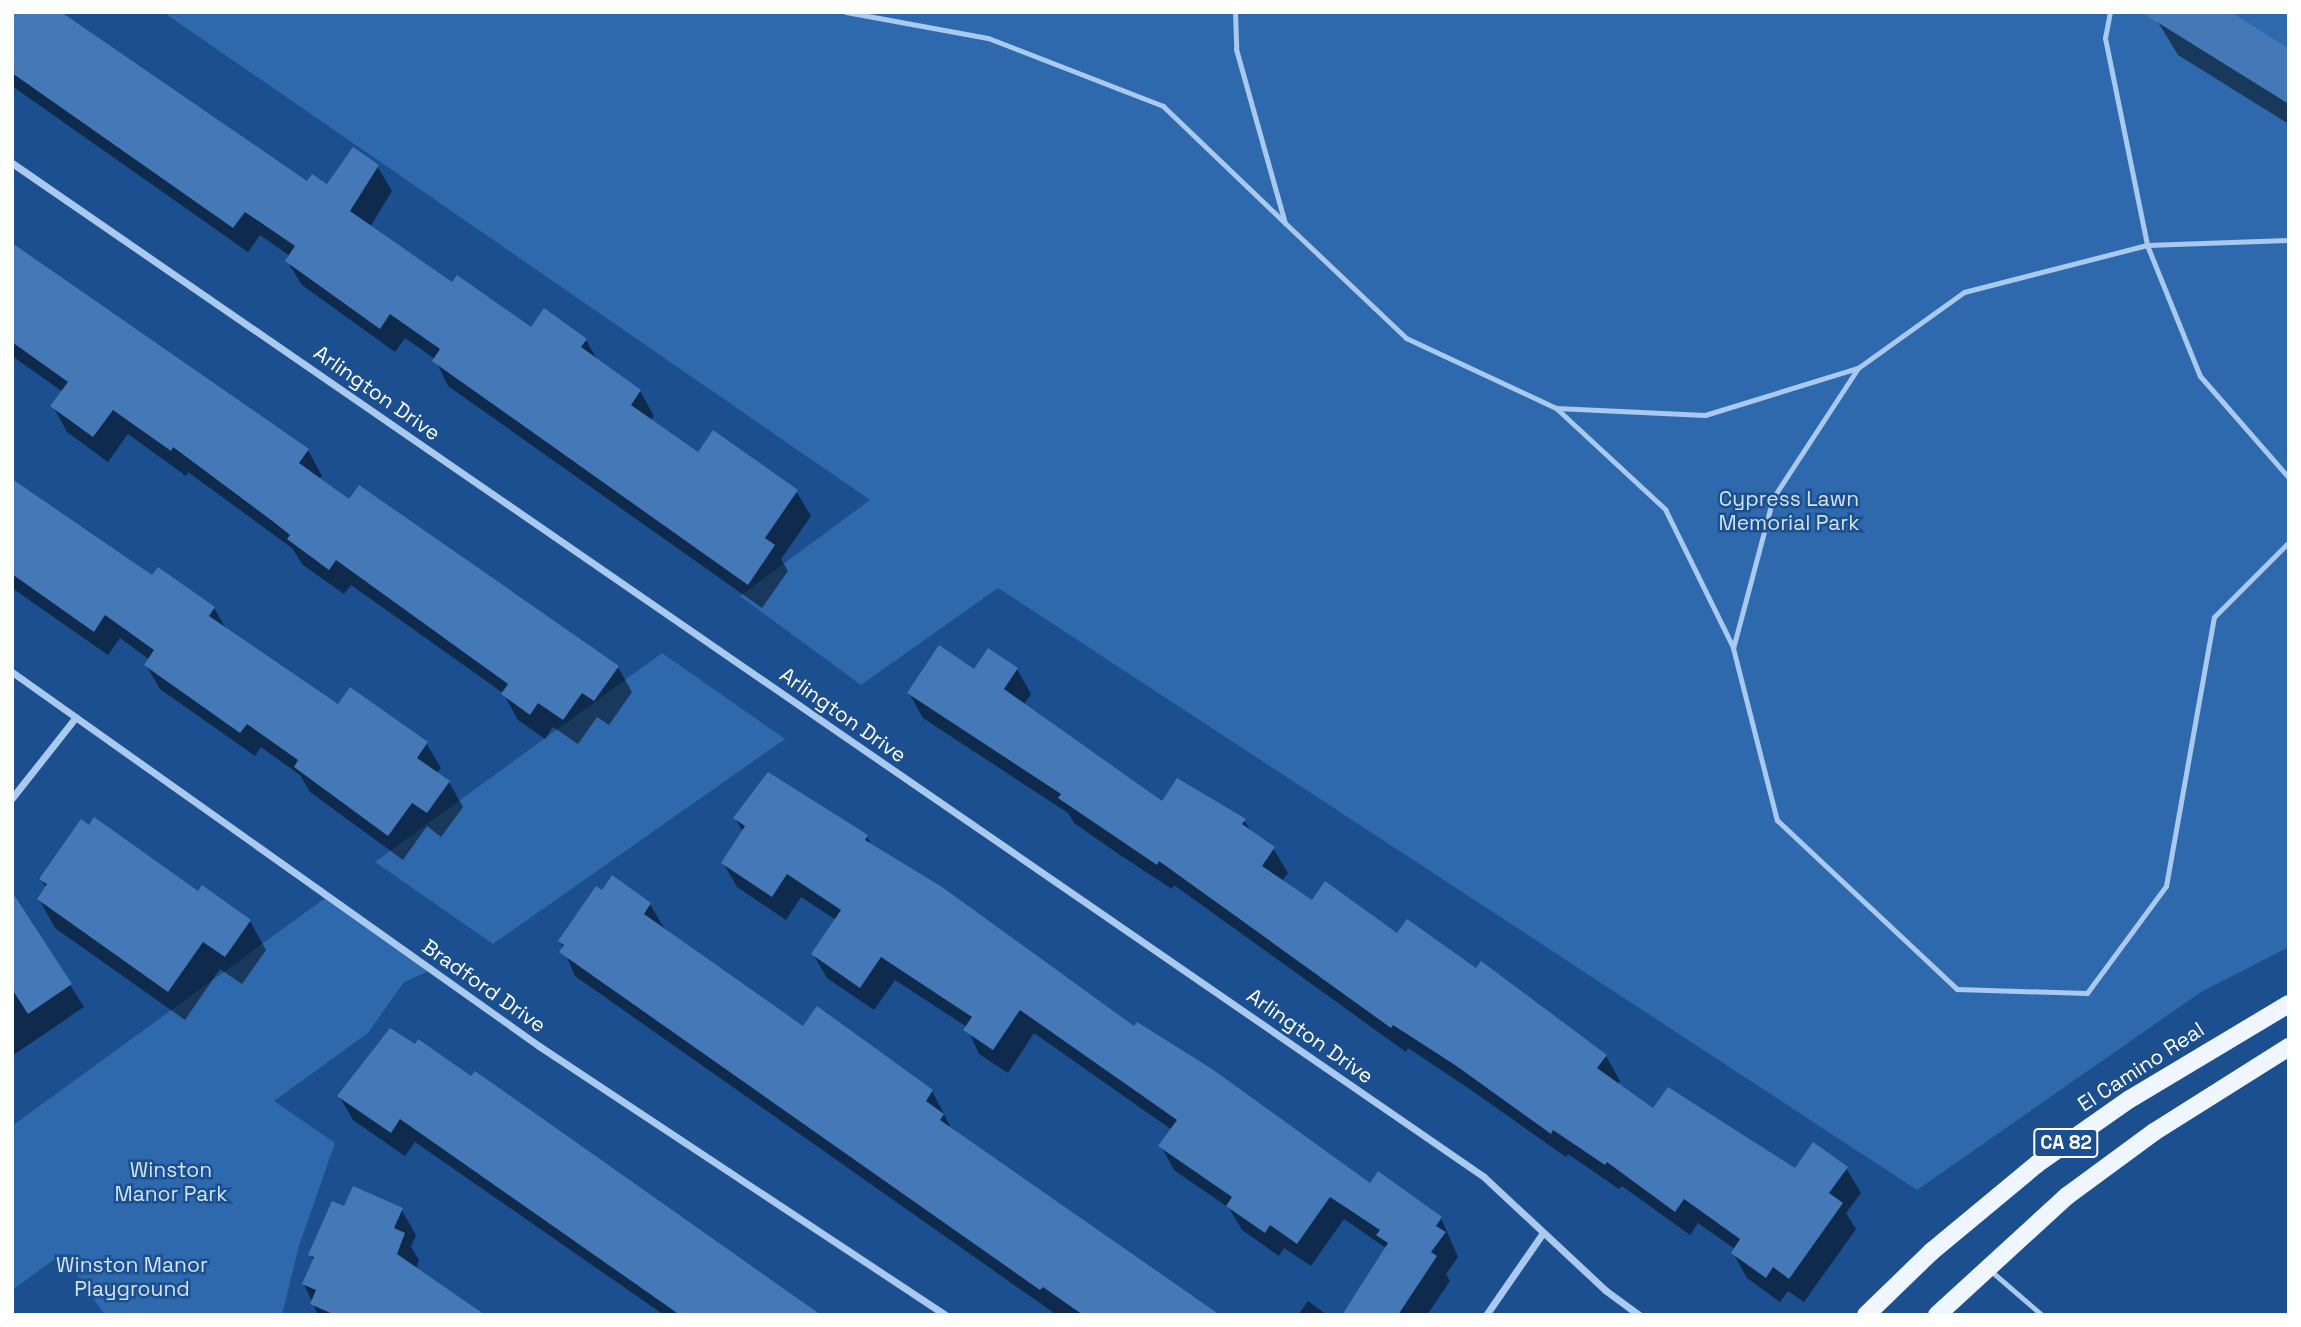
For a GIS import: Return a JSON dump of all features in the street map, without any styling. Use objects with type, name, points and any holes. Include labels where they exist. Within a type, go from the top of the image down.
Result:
[{"type":"main road","name":"El Camino Real","points":[[1866,1315],[1931,1252],[2037,1164],[2130,1098],[2289,1004]]},
{"type":"main road","name":"CA 82","points":[[1937,1315],[1986,1267],[2067,1196],[2154,1132],[2289,1047]]},
{"type":"street","name":"Arlington Drive","points":[[12,163],[1484,1177],[1542,1234],[1639,1315]]},
{"type":"street","name":"Bradford Drive","points":[[12,672],[539,1046],[945,1315]]},
{"type":"street","points":[[12,798],[76,717]]},
{"type":"street","points":[[1486,1315],[1542,1234]]},
{"type":"lane","points":[[846,12],[988,38],[1163,106],[1406,338],[1556,408],[1665,509],[1733,648],[1777,820],[1957,989],[2087,993],[2166,886],[2214,617],[2289,542]]},
{"type":"lane","points":[[1236,12],[1236,49],[1285,223]]},
{"type":"lane","points":[[2110,12],[2105,38],[2147,245],[2200,376],[2289,478]]},
{"type":"lane","points":[[1556,408],[1705,415],[1858,368],[1964,292],[2147,245],[2289,240]]},
{"type":"lane","points":[[1733,648],[1773,498],[1858,368]]},
{"type":"lane","points":[[1986,1267],[2042,1315]]},
{"type":"green space","name":"Cypress Lawn Memorial Park","points":[[163,12],[2289,12],[2289,947],[2201,992],[1917,1190],[998,588],[861,685],[740,596],[870,500]]},
{"type":"green space","points":[[662,653],[785,739],[493,944],[375,862]]},
{"type":"green space","name":"Winston Manor Park","points":[[328,896],[431,970],[404,982],[368,1033],[274,1101],[335,1143],[299,1246],[282,1315],[105,1315],[62,1254],[12,1290],[12,1126]]},
{"type":"building","points":[[12,12],[61,12],[307,181],[312,174],[327,184],[353,147],[379,165],[350,211],[452,282],[457,275],[531,327],[544,308],[587,339],[581,347],[641,390],[631,405],[698,452],[713,430],[798,490],[765,538],[775,545],[748,585],[432,361],[440,349],[390,314],[380,329],[285,261],[295,246],[245,212],[233,228],[12,73]]},
{"type":"building","points":[[2141,12],[2231,12],[2289,49],[2289,104]]},
{"type":"building","points":[[12,243],[309,449],[299,463],[349,499],[359,485],[619,666],[594,701],[582,693],[563,720],[538,703],[530,715],[501,694],[508,684],[336,560],[329,570],[287,539],[290,535],[275,523],[173,447],[171,451],[113,410],[93,437],[50,406],[68,382],[12,342]]},
{"type":"building","points":[[12,479],[152,575],[158,567],[215,607],[209,616],[338,704],[350,687],[428,742],[417,758],[450,781],[427,813],[412,803],[388,836],[294,767],[298,760],[247,724],[240,733],[144,665],[154,650],[105,615],[94,632],[12,574]]},
{"type":"building","points":[[939,645],[974,669],[988,648],[1018,668],[1004,689],[1162,801],[1177,778],[1246,819],[1242,824],[1275,847],[1262,866],[1312,900],[1325,881],[1397,933],[1407,919],[1476,968],[1481,961],[1607,1055],[1597,1068],[1653,1108],[1668,1087],[1795,1168],[1813,1142],[1848,1167],[1829,1193],[1843,1203],[1789,1279],[1773,1267],[1766,1278],[1731,1253],[1740,1239],[1684,1199],[1675,1212],[1607,1162],[1605,1165],[1553,1130],[1551,1134],[1455,1065],[1393,1025],[1391,1028],[1159,861],[1157,865],[1058,798],[1061,794],[907,693]]},
{"type":"building","points":[[768,772],[868,835],[865,840],[942,887],[1134,1026],[1137,1022],[1212,1069],[1370,1183],[1378,1171],[1442,1217],[1436,1226],[1446,1232],[1431,1252],[1437,1256],[1398,1315],[1342,1315],[1388,1243],[1376,1235],[1380,1230],[1330,1197],[1297,1244],[1270,1225],[1265,1233],[1226,1206],[1232,1197],[1158,1146],[1177,1120],[1020,1010],[993,1050],[963,1030],[972,1017],[881,957],[860,988],[811,954],[841,910],[787,874],[772,897],[721,863],[745,826],[733,818]]},
{"type":"building","points":[[94,817],[198,891],[202,885],[251,920],[225,957],[203,942],[168,992],[37,899],[47,884],[39,879],[81,819],[89,825]]},
{"type":"building","points":[[612,875],[651,903],[644,914],[803,1026],[817,1006],[933,1090],[926,1101],[944,1114],[940,1120],[1220,1315],[1083,1315],[1043,1287],[1040,1290],[559,952],[564,945],[558,941],[596,886],[602,890]]},
{"type":"building","points":[[12,892],[72,984],[28,1014],[12,989]]},
{"type":"building","points":[[390,1028],[415,1044],[418,1039],[471,1076],[475,1071],[821,1315],[680,1315],[400,1119],[391,1133],[337,1096]]},
{"type":"building","points":[[353,1186],[403,1208],[394,1228],[405,1233],[397,1254],[485,1315],[335,1315],[310,1304],[316,1290],[302,1284],[314,1257],[308,1255],[332,1201],[344,1206]]},
{"type":"park label","name":"Winston Manor Playground","points":[[132,1277]]}]
